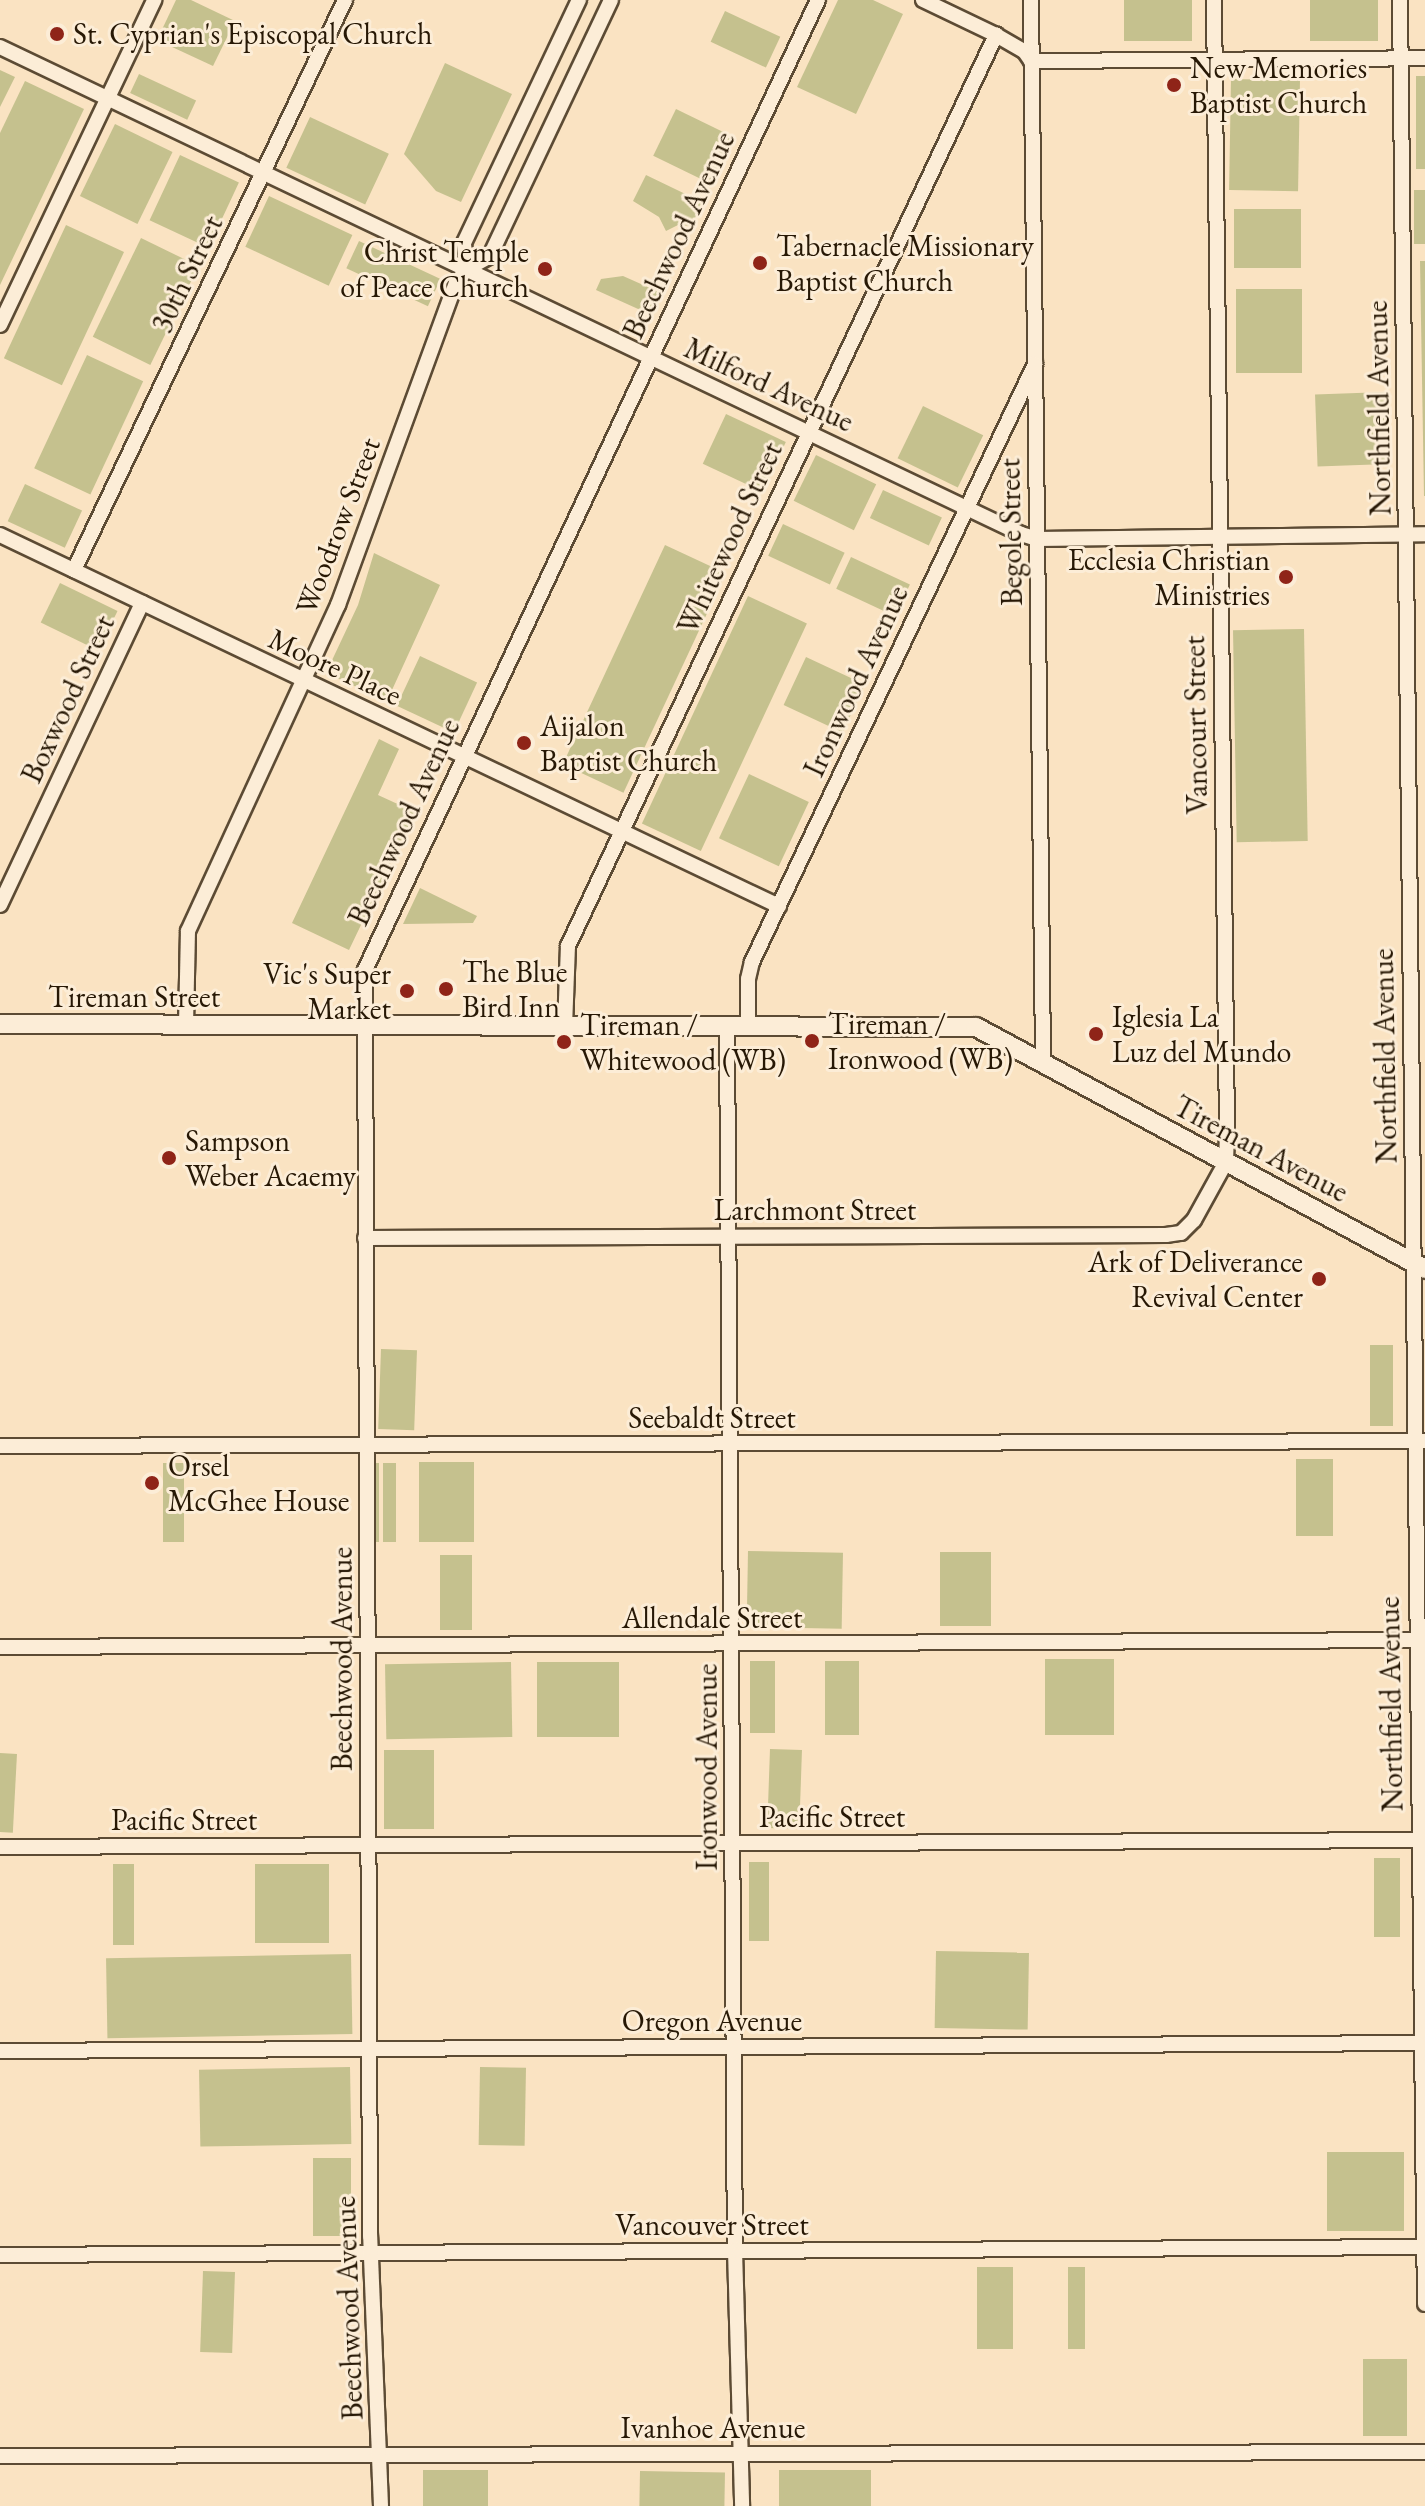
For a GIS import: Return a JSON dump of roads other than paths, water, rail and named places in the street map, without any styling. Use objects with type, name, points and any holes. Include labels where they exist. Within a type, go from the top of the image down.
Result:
[{"type":"street","points":[[0,325],[154,0]]},
{"type":"street","name":"30th Street","points":[[74,570],[345,0]]},
{"type":"street","name":"Woodrow Street","points":[[467,269],[464,243],[579,0]]},
{"type":"street","name":"Woodrow Street","points":[[186,1025],[188,931],[338,605],[456,283],[467,269],[490,256],[611,0]]},
{"type":"street","name":"Beechwood Avenue","points":[[381,2506],[371,2254],[364,976],[368,960],[818,0]]},
{"type":"street","points":[[923,0],[996,35],[1025,52],[1031,61],[1425,58]]},
{"type":"street","name":"Begole Street","points":[[1031,0],[1043,1064]]},
{"type":"street","name":"Vancourt Street","points":[[1214,0],[1226,1162]]},
{"type":"street","name":"Northfield Avenue","points":[[1400,0],[1418,1266],[1425,2304]]},
{"type":"street","name":"Whitewood Street","points":[[565,1027],[566,952],[996,35]]},
{"type":"street","name":"Milford Avenue","points":[[0,47],[1037,539],[1425,534]]},
{"type":"street","name":"Ironwood Avenue","points":[[748,1027],[748,972],[1036,362]]},
{"type":"street","name":"Moore Place","points":[[0,535],[779,906]]},
{"type":"street","name":"Boxwood Street","points":[[0,905],[142,603]]},
{"type":"street","name":"Tireman Street","points":[[0,1024],[748,1027]]},
{"type":"street","name":"Ironwood Avenue","points":[[727,1027],[735,2250],[742,2506]]},
{"type":"street","name":"Tireman Avenue","points":[[748,1027],[976,1027],[1418,1266]]},
{"type":"street","name":"Larchmont Street","points":[[365,1238],[1166,1235],[1189,1227],[1226,1162]]},
{"type":"street","name":"Seebaldt Street","points":[[0,1446],[1419,1441]]},
{"type":"street","name":"Allendale Street","points":[[0,1647],[1420,1640]]},
{"type":"street","name":"Pacific Street","points":[[0,1847],[1422,1840]]},
{"type":"street","name":"Oregon Avenue","points":[[0,2051],[1423,2043]]},
{"type":"street","name":"Vancouver Street","points":[[0,2255],[1425,2247]]},
{"type":"street","name":"Ivanhoe Avenue","points":[[0,2456],[1425,2452]]},
{"type":"place","name":"St. Cyprian's Episcopal Church","points":[[57,34]]},
{"type":"place","name":"New Memories Baptist Church","points":[[1174,85]]},
{"type":"place","name":"Tabernacle Missionary Baptist Church","points":[[760,263]]},
{"type":"place","name":"Christ Temple of Peace Church","points":[[545,269]]},
{"type":"place","name":"Ecclesia Christian Ministries","points":[[1286,577]]},
{"type":"place","name":"Aijalon Baptist Church","points":[[524,743]]},
{"type":"place","name":"The Blue Bird Inn","points":[[446,989]]},
{"type":"place","name":"Vic's Super Market","points":[[407,991]]},
{"type":"place","name":"Iglesia La Luz del Mundo","points":[[1096,1034]]},
{"type":"place","name":"Tireman / Ironwood (WB)","points":[[812,1041]]},
{"type":"place","name":"Tireman / Whitewood (WB)","points":[[564,1042]]},
{"type":"place","name":"Sampson Weber Acaemy","points":[[169,1158]]},
{"type":"place","name":"Ark of Deliverance Revival Center","points":[[1319,1279]]},
{"type":"place","name":"Orsel McGhee House","points":[[152,1483]]}]
